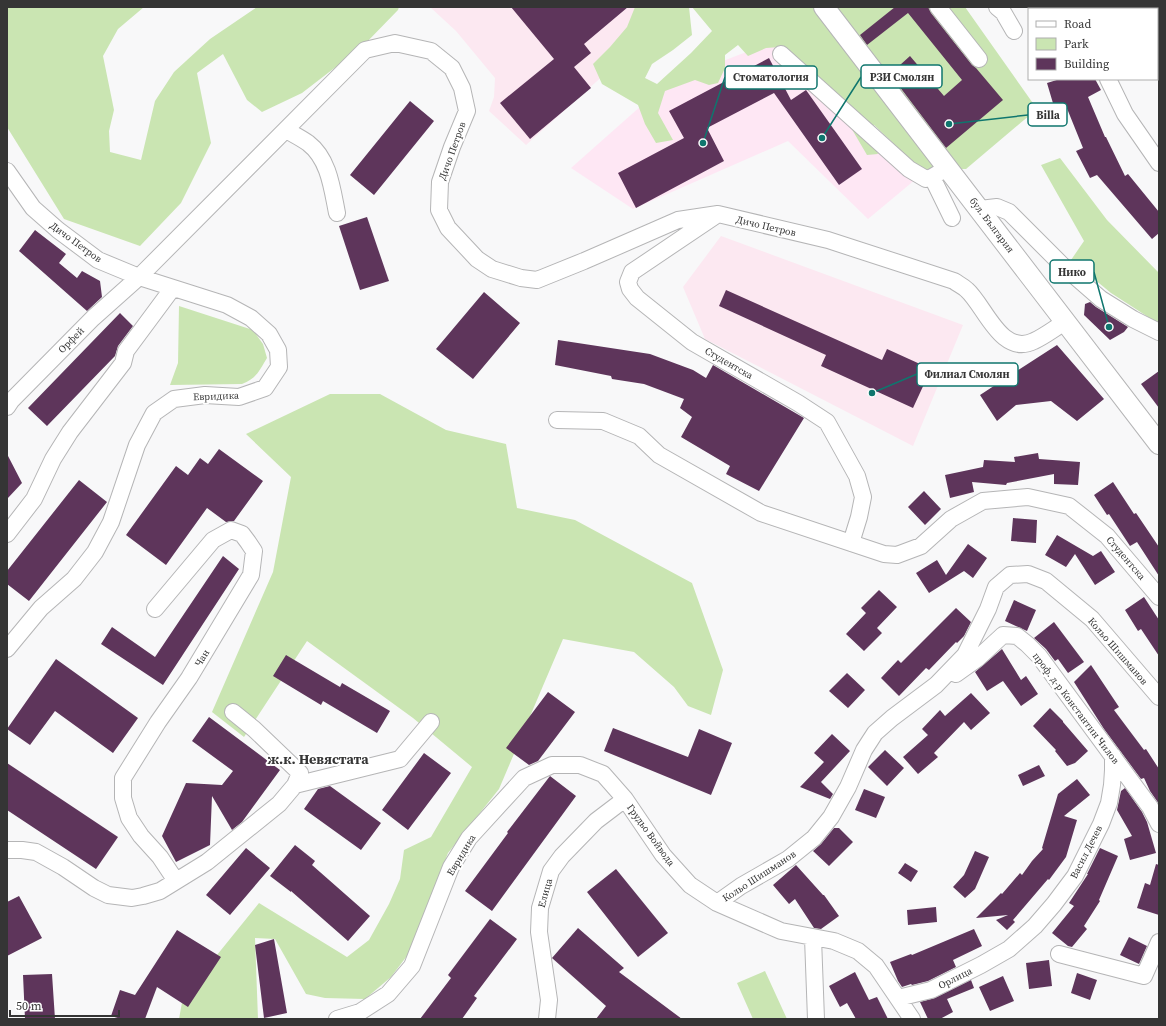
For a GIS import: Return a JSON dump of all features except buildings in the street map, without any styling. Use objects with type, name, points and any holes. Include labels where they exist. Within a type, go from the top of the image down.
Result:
[{"type":"street","points":[[938,7],[979,59]]},
{"type":"street","points":[[998,7],[1003,12],[1014,31]]},
{"type":"street","name":"бул. България","points":[[829,9],[940,173],[980,209],[1159,444]]},
{"type":"street","name":"Дичо Петров","points":[[7,171],[33,208],[58,230],[98,260],[139,277],[365,50],[395,43],[431,51],[452,68],[462,88],[467,111],[452,147],[440,182],[439,210],[448,228],[477,259],[492,269],[521,278],[537,280],[584,262],[678,220],[718,214],[828,240],[954,281],[967,290],[997,332],[1009,340],[1017,343],[1025,344],[1033,342],[1065,322]]},
{"type":"street","points":[[781,54],[909,169],[926,179],[940,173],[952,218]]},
{"type":"street","points":[[1108,80],[1125,114],[1159,163]]},
{"type":"street","points":[[286,130],[308,143],[322,157],[330,179],[337,213]]},
{"type":"street","points":[[980,209],[997,207],[1009,212],[1062,265],[1101,299],[1133,319],[1159,332]]},
{"type":"street","name":"Студентска","points":[[718,214],[632,272],[628,282],[630,289],[637,298],[692,342],[798,403],[827,422],[858,476],[863,497],[859,518],[851,543]]},
{"type":"street","name":"Евридика","points":[[7,650],[41,608],[74,579],[95,552],[111,522],[137,445],[154,413],[174,399],[205,395],[239,397],[265,388],[279,367],[278,350],[269,334],[252,318],[226,305],[139,277]]},
{"type":"street","name":"Орфей","points":[[7,407],[16,395],[92,318],[139,277]]},
{"type":"street","points":[[7,534],[34,499],[53,459],[70,432],[122,363],[126,351],[172,288]]},
{"type":"street","name":"Студентска","points":[[557,420],[603,421],[639,436],[659,455],[761,513],[884,554],[897,555],[921,546],[950,519],[983,501],[1028,497],[1068,506],[1107,536],[1159,597]]},
{"type":"street","name":"Чан","points":[[155,609],[213,540],[231,530],[242,534],[254,551],[252,575],[189,678],[158,722],[123,778],[123,798],[129,818],[141,836],[160,857],[176,881]]},
{"type":"street","name":"Кольо Шишманов","points":[[717,903],[741,886],[788,859],[814,838],[831,817],[848,787],[864,750],[875,733],[892,718],[936,685],[965,655],[988,609],[996,587],[1010,575],[1028,574],[1046,581],[1092,619],[1159,697]]},
{"type":"street","name":"проф. д-р Константин Чилов","points":[[936,685],[965,668],[1003,635],[1017,636],[1039,656],[1150,806],[1159,824]]},
{"type":"street","points":[[7,850],[36,852],[108,895],[132,898],[160,891],[207,862],[279,804],[295,785],[300,773],[254,729],[233,712]]},
{"type":"street","points":[[295,785],[400,759],[431,722]]},
{"type":"street","name":"Васил Дечев","points":[[1009,949],[1035,926],[1075,876],[1101,824],[1108,803],[1113,770],[1113,756]]},
{"type":"street","name":"Евридика","points":[[337,1019],[360,1012],[388,994],[412,966],[451,867],[469,838],[524,778],[552,765],[580,766],[603,774],[625,799]]},
{"type":"street","name":"Грудьо Войвода","points":[[625,799],[664,856],[690,885],[717,903],[781,931],[834,941],[858,951],[876,966],[912,1019]]},
{"type":"street","name":"Елица","points":[[547,1019],[548,1000],[539,932],[540,908],[551,870],[562,856],[596,821],[625,799]]},
{"type":"street","points":[[813,938],[816,1019]]},
{"type":"street","points":[[1059,954],[1144,976],[1159,942]]},
{"type":"street","name":"Орлица","points":[[898,998],[931,990],[1009,949]]},
{"type":"shaded area","points":[[430,7],[640,7],[606,73],[526,145],[489,111],[494,97],[495,78],[456,31]]},
{"type":"shaded area","points":[[775,41],[922,174],[868,219],[788,141],[633,209],[571,168],[668,82]]},
{"type":"shaded area","points":[[721,236],[963,325],[913,446],[705,339],[683,287]]},
{"type":"green space","points":[[7,7],[144,7],[118,29],[103,56],[114,110],[109,131],[110,152],[141,160],[155,101],[174,72],[210,39],[257,7],[399,7],[398,10],[363,46],[302,93],[262,112],[247,100],[223,54],[197,73],[211,143],[181,203],[140,246],[64,219],[7,127]]},
{"type":"green space","points":[[635,7],[689,7],[692,35],[652,64],[645,78],[657,84],[691,53],[712,31],[692,7],[965,7],[1037,109],[966,169],[923,169],[902,161],[893,143],[874,125],[872,126],[872,139],[878,154],[867,155],[850,126],[780,47],[766,48],[748,56],[738,45],[725,55],[725,68],[718,83],[709,85],[695,80],[665,91],[658,113],[673,140],[656,143],[645,124],[638,105],[602,84],[593,64],[627,27]]},
{"type":"green space","points":[[1060,158],[1107,220],[1159,273],[1159,324],[1111,293],[1071,260],[1084,241],[1041,165]]},
{"type":"green space","points":[[179,306],[253,330],[263,344],[267,358],[257,374],[242,384],[170,385],[178,363]]},
{"type":"green space","points":[[330,394],[380,394],[446,430],[506,444],[517,508],[575,520],[692,583],[723,670],[711,715],[688,706],[674,687],[634,652],[563,639],[499,789],[448,853],[429,901],[413,948],[391,977],[365,999],[325,998],[306,994],[275,939],[255,938],[258,1019],[179,1019],[183,997],[259,903],[347,957],[369,940],[389,904],[400,879],[404,850],[431,837],[472,767],[413,718],[307,641],[244,737],[212,712],[273,572],[291,477],[246,434]]},
{"type":"green space","points":[[765,971],[787,1019],[753,1019],[737,983]]},
{"type":"place","name":"Billa","points":[[949,124]]},
{"type":"place","name":"РЗИ Смолян","points":[[822,138]]},
{"type":"place","name":"Стоматология","points":[[703,143]]},
{"type":"place","name":"Нико","points":[[1109,327]]},
{"type":"place","name":"Филиал Смолян","points":[[872,393]]},
{"type":"district","name":"ж.к. Невястата","points":[[318,759]]}]
